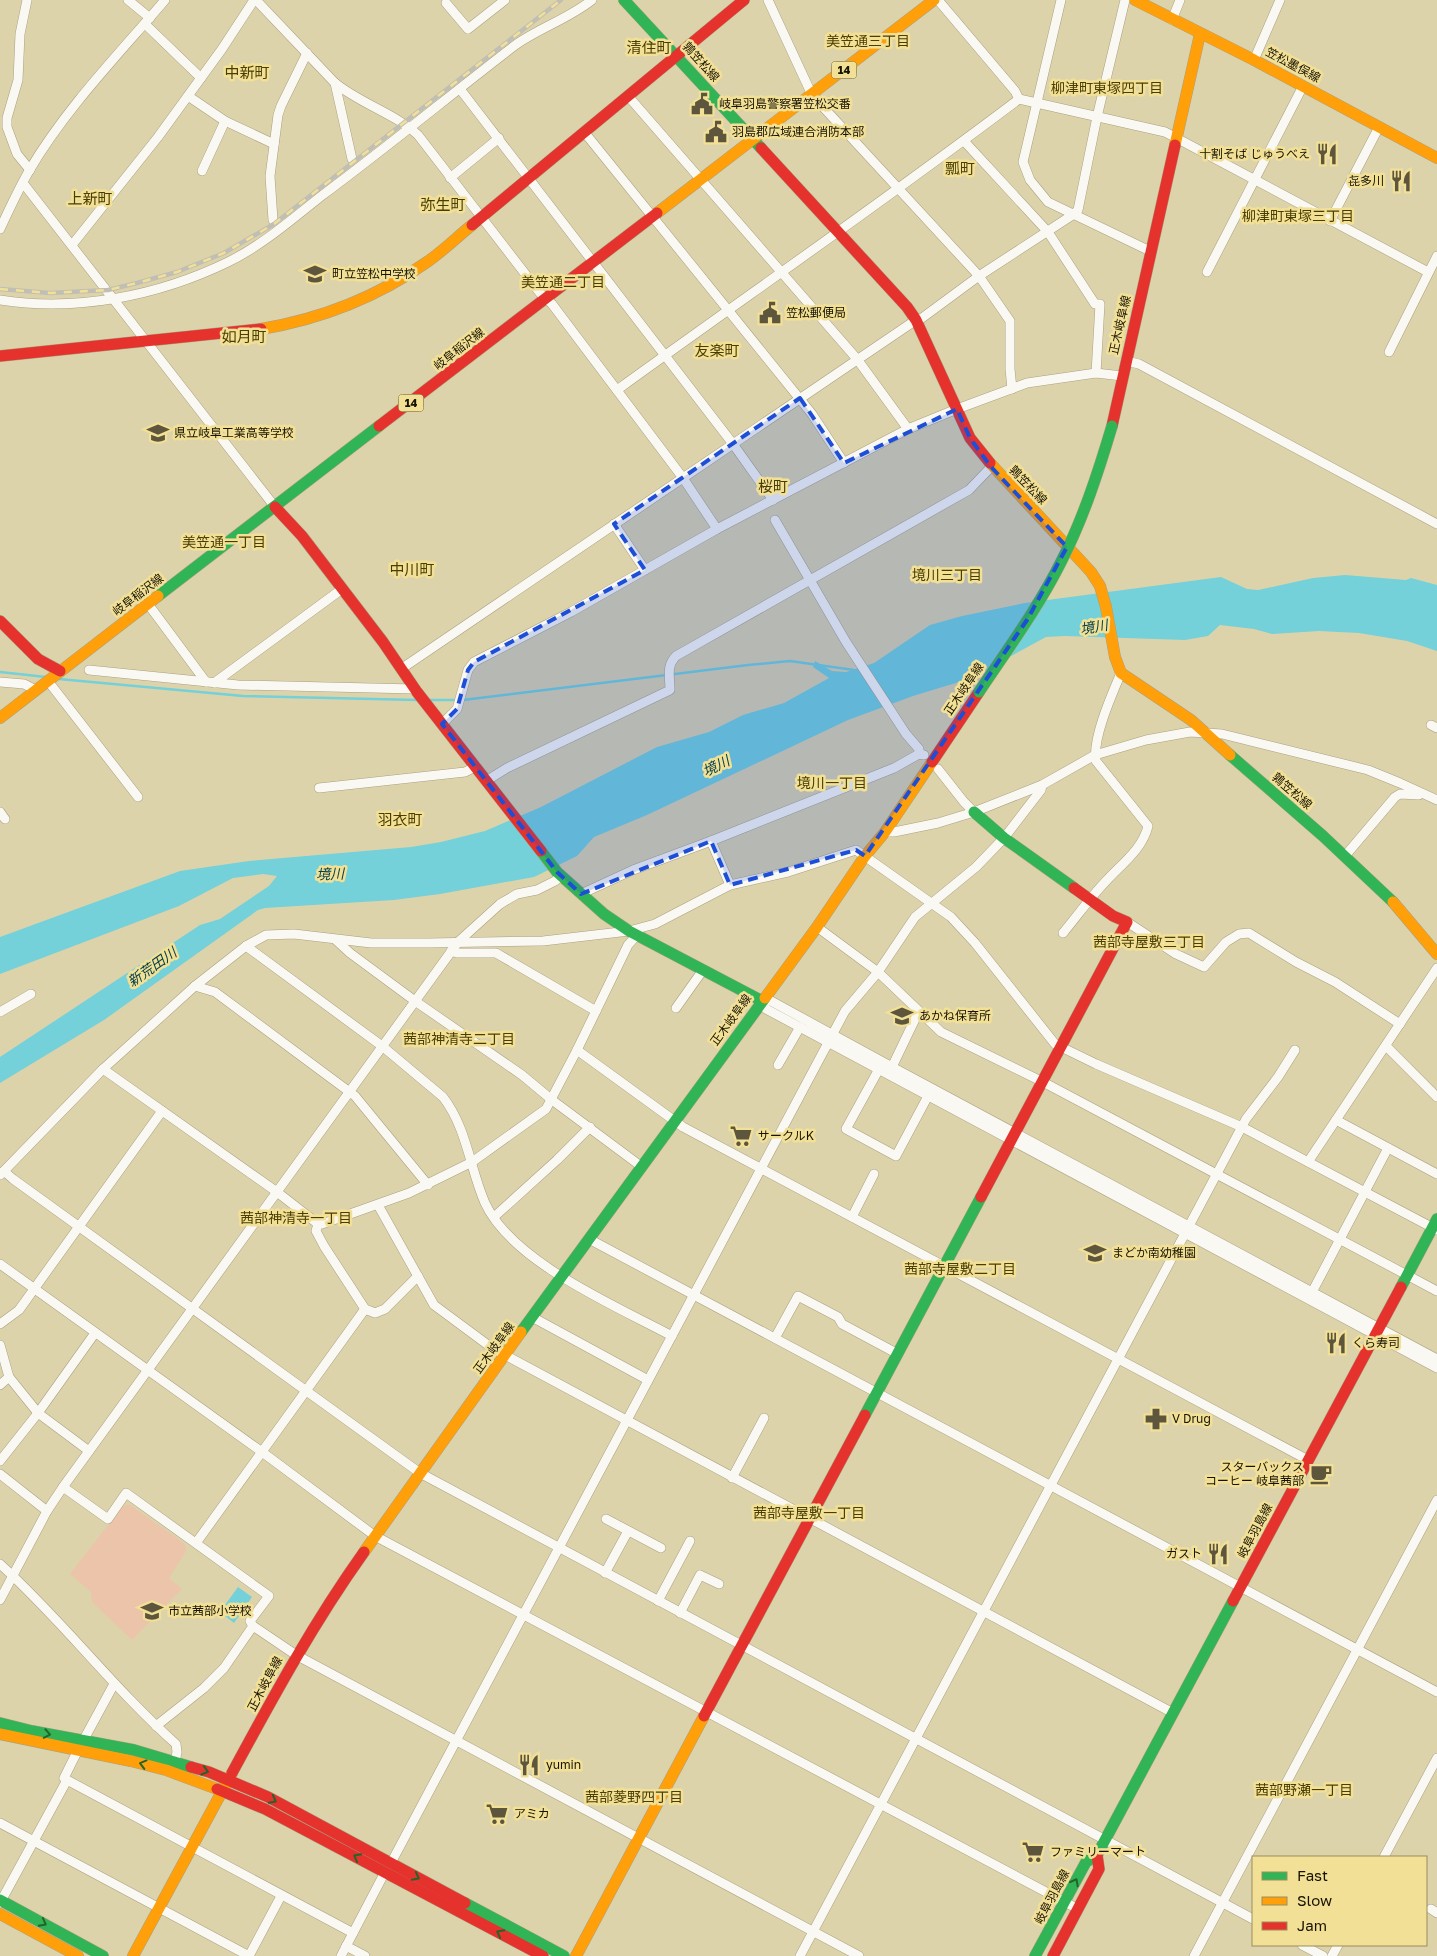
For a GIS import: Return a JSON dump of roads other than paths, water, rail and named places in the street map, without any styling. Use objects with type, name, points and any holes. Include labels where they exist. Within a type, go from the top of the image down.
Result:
[{"type":"main road","name":"鶉笠松線","points":[[624,0],[908,307],[916,320],[970,438],[991,467],[1091,572],[1100,586],[1106,607],[1115,658],[1122,674],[1172,706],[1346,856],[1385,893],[1437,954]]},
{"type":"main road","points":[[0,356],[287,325],[326,314],[352,304],[387,287],[428,261],[744,0]]},
{"type":"main road","name":"岐阜稲沢線","points":[[0,718],[936,0]]},
{"type":"main road","name":"笠松墨俣線","points":[[1135,0],[1254,60],[1437,158]]},
{"type":"main road","name":"正木岐阜線","points":[[133,1956],[296,1655],[335,1592],[532,1317],[817,927],[865,856],[885,832],[1027,620],[1055,573],[1075,532],[1096,478],[1112,426],[1200,34]]},
{"type":"main road","points":[[275,507],[302,536],[416,690],[559,874],[581,894],[633,933],[762,1001]]},
{"type":"main road","points":[[0,621],[53,677]]},
{"type":"main road","points":[[576,1956],[878,1393],[1126,922],[1113,916],[1004,838],[974,812]]},
{"type":"main road","name":"岐阜羽島線","points":[[1035,1956],[1086,1862],[1097,1855],[1435,1226]]},
{"type":"main road","points":[[0,1723],[175,1773],[223,1791],[388,1868],[564,1956]]},
{"type":"main road","points":[[0,1734],[80,1746],[134,1750],[229,1779],[268,1797],[543,1956]]},
{"type":"main road","name":"岐阜羽島線","points":[[1053,1956],[1099,1869],[1097,1855]]},
{"type":"main road","points":[[0,1901],[103,1956]]},
{"type":"main road","points":[[0,1914],[78,1956]]},
{"type":"street","points":[[27,0],[20,34],[18,80],[7,118],[7,127],[17,154],[30,170]]},
{"type":"street","points":[[128,0],[201,78]]},
{"type":"street","points":[[0,229],[30,170],[81,98],[165,0]]},
{"type":"street","points":[[72,245],[158,137],[255,0],[335,83],[346,92],[410,128],[418,135],[617,390],[683,478],[717,529]]},
{"type":"street","points":[[446,3],[468,29],[505,0]]},
{"type":"street","points":[[0,300],[22,304],[60,305],[114,298],[151,291],[198,276],[241,255],[293,218],[517,44],[577,12],[592,0]]},
{"type":"street","points":[[768,0],[812,94],[980,276],[1010,321],[1012,389]]},
{"type":"street","points":[[936,0],[1016,91],[1019,99]]},
{"type":"street","points":[[1061,0],[1023,162],[1030,180],[1048,202],[1150,251]]},
{"type":"street","points":[[401,669],[1074,214],[1078,210],[1097,117],[1125,0]]},
{"type":"street","points":[[1172,20],[1180,0]]},
{"type":"street","points":[[1254,60],[1280,0]]},
{"type":"street","points":[[273,220],[270,176],[281,106],[307,53]]},
{"type":"street","points":[[335,83],[352,159]]},
{"type":"street","points":[[1207,272],[1303,86]]},
{"type":"street","points":[[460,89],[666,355],[773,500]]},
{"type":"street","points":[[188,96],[225,121],[274,144]]},
{"type":"street","points":[[628,96],[780,273],[857,359],[908,429]]},
{"type":"street","points":[[1019,99],[1165,132],[1428,272]]},
{"type":"street","points":[[617,390],[898,189],[1019,99]]},
{"type":"street","points":[[202,171],[225,121]]},
{"type":"street","points":[[1330,221],[1379,127]]},
{"type":"street","points":[[585,133],[652,218],[800,398],[844,462]]},
{"type":"street","points":[[450,178],[499,138]]},
{"type":"street","points":[[964,141],[1048,232],[1095,304],[1100,304],[1096,373]]},
{"type":"street","points":[[23,182],[275,507]]},
{"type":"street","points":[[1389,352],[1437,256]]},
{"type":"street","points":[[1126,361],[1139,364],[1437,524]]},
{"type":"street","points":[[442,724],[457,709],[468,670],[474,662],[571,612],[717,529],[908,429],[1027,383],[1096,373],[1122,376]]},
{"type":"street","points":[[486,781],[507,768],[670,690],[670,662],[676,656],[969,490],[991,467]]},
{"type":"street","points":[[581,894],[633,870],[894,768],[922,754],[906,734],[848,643],[774,520]]},
{"type":"street","points":[[614,524],[645,570]]},
{"type":"street","points":[[210,682],[342,589]]},
{"type":"street","points":[[148,604],[210,682]]},
{"type":"street","points":[[89,670],[238,685],[416,690]]},
{"type":"street","points":[[1063,933],[1108,879],[1126,862],[1148,826],[1096,761],[1096,740],[1122,674]]},
{"type":"street","points":[[53,677],[138,797]]},
{"type":"street","points":[[0,682],[24,684],[36,690]]},
{"type":"street","points":[[885,832],[894,832],[938,823],[974,812],[1042,785],[1095,755],[1146,740],[1190,732],[1204,732],[1272,746],[1368,770],[1437,800]]},
{"type":"street","points":[[319,788],[465,772],[475,767]]},
{"type":"street","points":[[938,769],[974,812]]},
{"type":"street","points":[[341,1956],[845,1011],[878,972],[915,918],[976,868],[1004,838],[1041,790],[1042,785]]},
{"type":"street","points":[[1346,856],[1395,797],[1400,794],[1425,795]]},
{"type":"street","points":[[711,841],[730,885]]},
{"type":"street","points":[[1252,1918],[420,1473],[13,1179],[2,1173],[103,1068],[195,986],[246,946],[266,935],[282,933],[371,943],[543,941],[633,933],[730,885],[788,872],[856,850],[951,917],[975,943],[1055,1044],[1061,1048],[1242,1127],[1364,1193],[1435,1226]]},
{"type":"street","points":[[0,1600],[47,1511],[63,1487],[458,942],[500,904],[517,894],[537,890],[555,881],[559,874]]},
{"type":"street","points":[[1126,922],[1176,954],[1204,967],[1226,942],[1238,934],[1249,933],[1296,962],[1335,982],[1400,1024]]},
{"type":"street","points":[[817,927],[878,972],[941,1032],[1043,1082],[1437,1291]]},
{"type":"street","points":[[103,1068],[277,1192],[318,1224],[322,1224],[378,1205],[428,1185],[472,1162],[546,1108],[552,1100],[577,1050],[633,933]]},
{"type":"street","points":[[336,940],[350,953],[415,1001],[522,1075],[552,1100],[642,1167]]},
{"type":"street","points":[[350,953],[371,943]]},
{"type":"street","points":[[246,946],[382,1046],[447,1102],[459,1125],[486,1203],[494,1217],[541,1264],[561,1277],[672,1336]]},
{"type":"street","points":[[451,952],[457,954],[496,953],[596,1011]]},
{"type":"street","points":[[1308,1162],[1437,968]]},
{"type":"street","points":[[676,1008],[703,970]]},
{"type":"street","points":[[195,986],[215,992],[349,1090],[428,1185]]},
{"type":"street","points":[[0,1012],[31,994]]},
{"type":"street","points":[[1014,1137],[928,1096],[879,1069],[830,1038],[771,1001],[762,1001],[766,1009],[800,1027],[830,1038],[892,1067],[1014,1137],[1377,1331],[1437,1368]]},
{"type":"street","points":[[892,1067],[916,1017],[920,1013]]},
{"type":"street","points":[[778,1065],[800,1027]]},
{"type":"street","points":[[1386,1046],[1437,1097]]},
{"type":"street","points":[[577,1050],[675,1122],[1308,1460]]},
{"type":"street","points":[[800,1956],[1242,1127],[1295,1050]]},
{"type":"street","points":[[879,1069],[846,1129],[887,1152],[896,1156],[928,1096]]},
{"type":"street","points":[[0,1324],[18,1310],[34,1289],[162,1111]]},
{"type":"street","points":[[1336,1120],[1437,1174]]},
{"type":"street","points":[[494,1217],[557,1160],[590,1127]]},
{"type":"street","points":[[1311,1295],[1388,1148]]},
{"type":"street","points":[[852,1217],[874,1174]]},
{"type":"street","points":[[378,1205],[434,1305],[505,1356],[1173,1713]]},
{"type":"street","points":[[318,1224],[316,1231],[324,1246],[365,1309],[375,1313],[384,1309],[418,1276]]},
{"type":"street","points":[[590,1239],[1437,1692]]},
{"type":"street","points":[[0,1264],[262,1452],[374,1536],[1078,1909]]},
{"type":"street","points":[[775,1338],[798,1296],[838,1318],[842,1324],[898,1354]]},
{"type":"street","points":[[196,1543],[365,1309]]},
{"type":"street","points":[[532,1317],[648,1380]]},
{"type":"street","points":[[1377,1331],[1437,1359]]},
{"type":"street","points":[[0,1461],[38,1413],[95,1333]]},
{"type":"street","points":[[0,1345],[9,1377],[38,1413],[89,1451]]},
{"type":"street","points":[[0,1385],[9,1377]]},
{"type":"street","points":[[732,1478],[764,1418]]},
{"type":"street","points":[[0,1474],[47,1511]]},
{"type":"street","points":[[63,1487],[108,1519],[126,1493],[269,1596],[250,1621],[253,1626],[296,1655],[859,1956]]},
{"type":"street","points":[[1194,1956],[1437,1500]]},
{"type":"street","points":[[606,1519],[661,1548]]},
{"type":"street","points":[[606,1573],[628,1530]]},
{"type":"street","points":[[658,1601],[690,1541]]},
{"type":"street","points":[[0,1564],[114,1684],[176,1744],[175,1762]]},
{"type":"street","points":[[680,1613],[700,1574],[718,1584]]},
{"type":"street","points":[[156,1726],[204,1688],[224,1668],[253,1626]]},
{"type":"street","points":[[114,1684],[64,1778],[353,1933]]},
{"type":"street","points":[[1385,1856],[1437,1758]]},
{"type":"street","points":[[0,1901],[67,1780]]},
{"type":"street","points":[[0,1822],[249,1956],[282,1896]]},
{"type":"street","points":[[346,1946],[365,1956]]},
{"type":"street","points":[[1304,1946],[1323,1956]]},
{"type":"water","points":[[1345,575],[1406,580],[1411,578],[1437,585],[1437,651],[1407,641],[1359,633],[1319,631],[1272,634],[1254,629],[1220,625],[1208,636],[1185,640],[1046,637],[969,679],[913,696],[848,720],[647,815],[594,837],[577,856],[534,877],[440,894],[394,900],[258,910],[104,1020],[0,1083],[0,1057],[200,925],[220,919],[269,886],[277,876],[263,874],[233,878],[179,906],[0,974],[0,937],[180,871],[249,861],[411,847],[485,831],[541,807],[657,747],[709,732],[743,715],[784,703],[829,678],[813,667],[815,661],[832,671],[846,672],[874,663],[930,625],[962,616],[1025,603],[1221,577],[1247,589],[1258,590],[1313,578]]},
{"type":"water","points":[[238,1587],[252,1597],[234,1623],[220,1612]]},
{"type":"waterway","points":[[463,700],[790,661],[854,670]]},
{"type":"waterway","points":[[0,672],[46,677]]},
{"type":"waterway","points":[[59,679],[243,696],[417,700]]},
{"type":"waterway","points":[[428,700],[457,700]]},
{"type":"railway","points":[[0,289],[50,293],[108,290],[177,272],[224,253],[274,224],[561,0]]},
{"type":"place","name":"岐阜羽島警察署笠松交番","points":[[702,104]]},
{"type":"place","name":"羽島郡広域連合消防本部","points":[[716,132]]},
{"type":"place","name":"十割そば じゅうべえ","points":[[1327,154]]},
{"type":"place","name":"㐂多川","points":[[1401,181]]},
{"type":"place","name":"町立笠松中学校","points":[[315,274]]},
{"type":"place","name":"笠松郵便局","points":[[770,313]]},
{"type":"place","name":"県立岐阜工業高等学校","points":[[158,433]]},
{"type":"place","name":"あかね保育所","points":[[902,1016]]},
{"type":"place","name":"サークルK","points":[[741,1136]]},
{"type":"place","name":"まどか南幼稚園","points":[[1095,1253]]},
{"type":"place","name":"くら寿司","points":[[1336,1343]]},
{"type":"place","name":"V Drug","points":[[1156,1419]]},
{"type":"place","name":"スターバックス コーヒー 岐阜茜部","points":[[1321,1474]]},
{"type":"place","name":"ガスト","points":[[1218,1554]]},
{"type":"place","name":"市立茜部小学校","points":[[152,1611]]},
{"type":"place","name":"yumin","points":[[529,1765]]},
{"type":"place","name":"アミカ","points":[[497,1814]]},
{"type":"place","name":"ファミリーマート","points":[[1033,1852]]},
{"type":"district","name":"美笠通三丁目","points":[[868,41]]},
{"type":"district","name":"清住町","points":[[649,48]]},
{"type":"district","name":"中新町","points":[[247,73]]},
{"type":"district","name":"柳津町東塚四丁目","points":[[1107,88]]},
{"type":"district","name":"瓢町","points":[[960,169]]},
{"type":"district","name":"上新町","points":[[90,199]]},
{"type":"district","name":"弥生町","points":[[443,205]]},
{"type":"district","name":"柳津町東塚三丁目","points":[[1298,216]]},
{"type":"district","name":"美笠通二丁目","points":[[563,282]]},
{"type":"district","name":"如月町","points":[[244,337]]},
{"type":"district","name":"友楽町","points":[[717,351]]},
{"type":"district","name":"桜町","points":[[773,487]]},
{"type":"district","name":"美笠通一丁目","points":[[224,542]]},
{"type":"district","name":"中川町","points":[[412,570]]},
{"type":"district","name":"境川三丁目","points":[[947,575]]},
{"type":"district","name":"境川一丁目","points":[[832,783]]},
{"type":"district","name":"羽衣町","points":[[400,820]]},
{"type":"district","name":"茜部寺屋敷三丁目","points":[[1149,942]]},
{"type":"district","name":"茜部神清寺二丁目","points":[[459,1039]]},
{"type":"district","name":"茜部神清寺一丁目","points":[[296,1218]]},
{"type":"district","name":"茜部寺屋敷二丁目","points":[[960,1269]]},
{"type":"district","name":"茜部寺屋敷一丁目","points":[[809,1513]]},
{"type":"district","name":"茜部野瀬一丁目","points":[[1304,1790]]},
{"type":"district","name":"茜部菱野四丁目","points":[[634,1797]]},
{"type":"water label","name":"境川","points":[[1094,627]]},
{"type":"water label","name":"境川","points":[[716,766]]},
{"type":"water label","name":"境川","points":[[330,874]]},
{"type":"water label","name":"新荒田川","points":[[152,967]]}]
